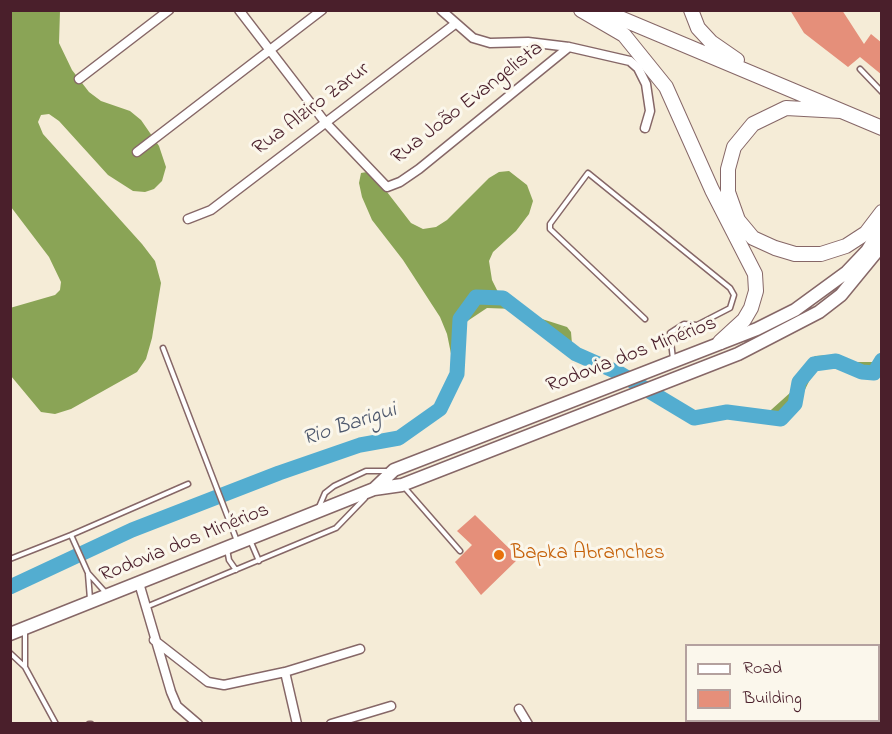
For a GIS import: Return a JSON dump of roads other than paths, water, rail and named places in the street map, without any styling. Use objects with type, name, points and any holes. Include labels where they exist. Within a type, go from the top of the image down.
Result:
[{"type":"highway","points":[[581,10],[624,35],[666,87],[712,190],[755,274],[756,291],[751,308],[744,320],[720,342]]},
{"type":"highway","points":[[601,10],[882,128]]},
{"type":"highway","points":[[691,10],[698,28],[711,42],[761,76]]},
{"type":"highway","points":[[841,111],[786,108],[753,123],[735,147],[728,169],[728,192],[738,220],[753,238],[775,248],[795,254],[820,254],[846,246],[866,233],[882,212]]},
{"type":"main road","name":"Rodovia dos Minérios","points":[[374,489],[394,470],[767,324],[795,310],[847,272],[867,251],[882,228]]},
{"type":"main road","name":"Rodovia dos Minérios","points":[[10,634],[374,489],[402,485],[738,354],[819,312],[841,294],[882,246]]},
{"type":"street","points":[[79,79],[169,10]]},
{"type":"street","points":[[239,10],[325,122]]},
{"type":"street","points":[[137,152],[322,10]]},
{"type":"street","points":[[441,10],[473,38],[490,43],[528,42],[569,47],[630,61],[638,68],[646,84],[651,111],[645,128]]},
{"type":"street","name":"Rua Alziro Zarur","points":[[188,219],[211,210],[455,24]]},
{"type":"street","name":"Rua João Evangelista","points":[[325,122],[387,187],[400,182],[418,169],[569,47]]},
{"type":"street","points":[[139,583],[154,640],[174,700],[198,723]]},
{"type":"street","points":[[154,640],[215,684],[233,685],[360,649]]},
{"type":"street","points":[[285,672],[297,723]]},
{"type":"street","points":[[331,723],[345,722],[391,706]]},
{"type":"street","points":[[519,709],[528,723]]},
{"type":"lane","points":[[860,69],[882,92]]},
{"type":"lane","points":[[645,318],[550,229],[550,224],[588,173],[730,288],[734,295],[730,308],[697,325],[684,324],[670,333],[673,360]]},
{"type":"lane","points":[[163,348],[238,544],[259,561]]},
{"type":"lane","points":[[316,513],[325,493],[334,486],[366,471],[394,470]]},
{"type":"lane","points":[[10,560],[188,484]]},
{"type":"lane","points":[[402,485],[460,551]]},
{"type":"lane","points":[[145,607],[336,528],[374,489]]},
{"type":"lane","points":[[71,535],[88,573],[108,595]]},
{"type":"lane","points":[[237,570],[229,560],[238,544]]},
{"type":"lane","points":[[88,573],[90,602]]},
{"type":"lane","points":[[25,628],[25,667]]},
{"type":"lane","points":[[10,653],[25,667],[56,723]]},
{"type":"waterway","name":"Rio Barigui","points":[[10,587],[132,530],[279,473],[360,445],[399,438],[440,409],[457,374],[460,319],[476,297],[503,298],[576,354],[619,373],[694,418],[727,412],[781,419],[795,404],[799,382],[814,364],[836,361],[862,372],[874,373],[882,360]]},
{"type":"place","name":"Bapka Abranches","points":[[499,555]]}]
